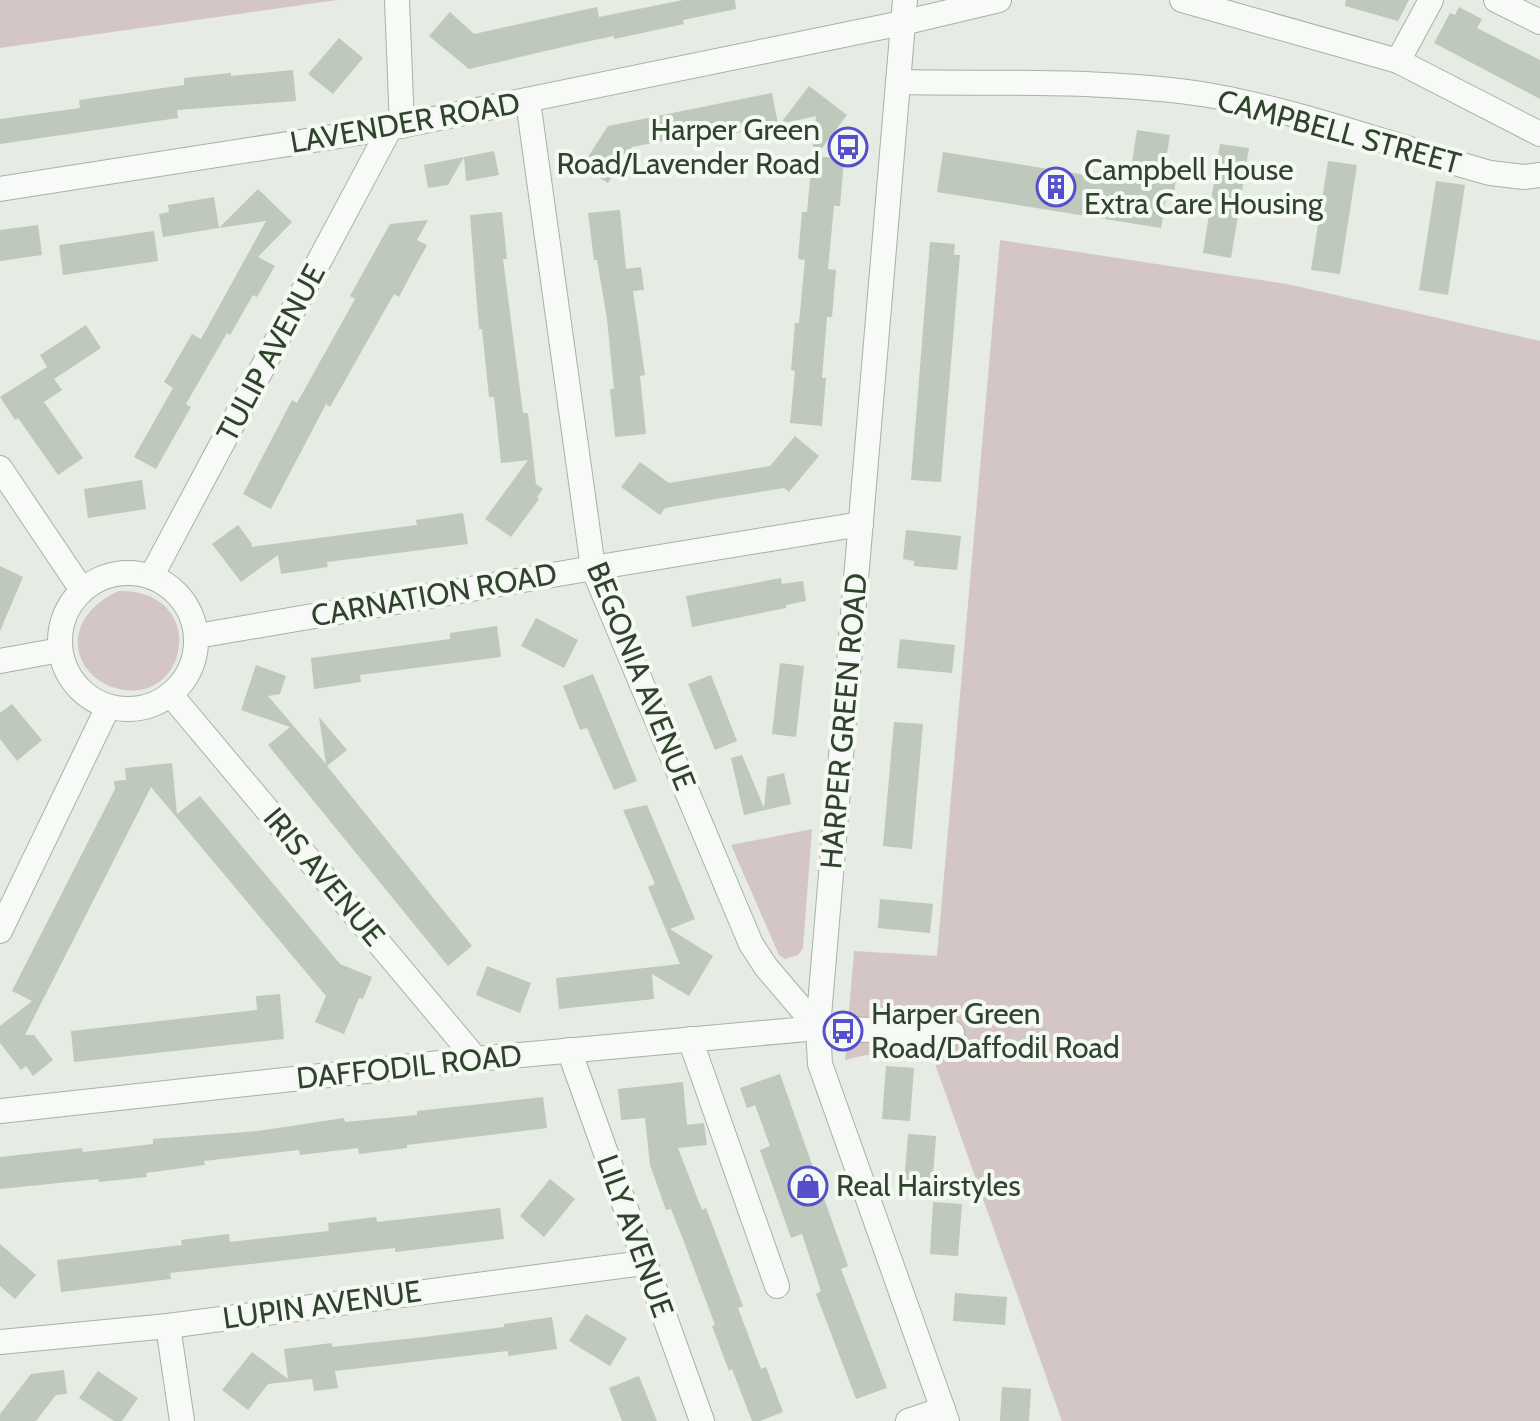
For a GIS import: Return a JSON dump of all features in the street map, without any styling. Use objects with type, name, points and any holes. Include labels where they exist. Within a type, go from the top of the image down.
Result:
[{"type":"street","points":[[396,127],[397,0]]},
{"type":"street","points":[[903,12],[999,0]]},
{"type":"street","points":[[1182,0],[1398,61],[1540,134]]},
{"type":"street","points":[[1398,61],[1431,0]]},
{"type":"street","points":[[1496,0],[1540,22]]},
{"type":"street","name":"LAVENDER ROAD","points":[[0,189],[396,127],[528,101],[903,12]]},
{"type":"street","name":"HARPER GREEN ROAD","points":[[903,12],[818,1028],[820,1064],[945,1415]]},
{"type":"street","name":"CAMPBELL STREET","points":[[898,82],[1124,87],[1206,95],[1283,111],[1490,173],[1524,177],[1540,175]]},
{"type":"street","name":"BEGONIA AVENUE","points":[[528,101],[593,568],[751,944],[766,967],[818,1028]]},
{"type":"street","name":"TULIP AVENUE","points":[[151,577],[396,127]]},
{"type":"street","points":[[0,468],[82,590]]},
{"type":"street","name":"CARNATION ROAD","points":[[197,636],[861,524]]},
{"type":"street","points":[[127,573],[151,577],[173,589],[185,603],[194,619],[197,636],[195,659],[186,679],[171,695],[152,706],[130,710],[108,707],[90,698],[76,685],[65,669],[60,650],[61,628],[69,607],[82,590],[111,575],[127,573]]},
{"type":"street","points":[[0,661],[60,650]]},
{"type":"street","name":"IRIS AVENUE","points":[[171,695],[476,1059]]},
{"type":"street","points":[[0,931],[108,707]]},
{"type":"street","name":"DAFFODIL ROAD","points":[[0,1111],[476,1059],[818,1028],[952,1033]]},
{"type":"street","points":[[690,1039],[777,1286]]},
{"type":"street","name":"LILY AVENUE","points":[[569,1050],[702,1421]]},
{"type":"street","name":"LUPIN AVENUE","points":[[0,1342],[168,1326],[643,1263]]},
{"type":"street","points":[[168,1326],[182,1421]]},
{"type":"street","points":[[908,1421],[945,1415]]},
{"type":"shaded area","points":[[0,0],[337,0],[0,48]]},
{"type":"shaded area","points":[[1000,240],[1287,284],[1540,341],[1540,1421],[1062,1421],[934,1061],[866,1055],[845,1060],[854,951],[937,956]]},
{"type":"shaded area","points":[[119,591],[147,595],[166,607],[177,625],[179,644],[175,663],[163,679],[146,689],[124,690],[109,686],[87,669],[80,657],[79,633],[83,622],[98,604]]},
{"type":"shaded area","points":[[812,829],[803,948],[798,955],[785,959],[779,955],[731,845]]},
{"type":"building","points":[[683,0],[735,0],[736,9],[683,20],[684,24],[580,43],[469,69],[429,36],[450,12],[474,34],[597,7],[599,17]]},
{"type":"building","points":[[1346,0],[1409,0],[1398,21],[1345,6]]},
{"type":"building","points":[[1459,7],[1482,19],[1477,28],[1540,60],[1540,99],[1434,43],[1450,13],[1455,15]]},
{"type":"building","points":[[339,38],[363,58],[333,94],[308,74]]},
{"type":"building","points":[[293,70],[296,101],[177,110],[178,118],[0,144],[0,119],[80,108],[79,100],[184,85],[184,78]]},
{"type":"building","points":[[809,86],[847,115],[816,156],[844,159],[840,206],[834,206],[828,269],[836,270],[832,317],[827,317],[822,426],[790,423],[795,323],[799,323],[805,260],[798,259],[802,212],[807,212],[816,116],[780,124]]},
{"type":"building","points":[[772,93],[778,124],[732,134],[731,128],[632,147],[608,183],[582,166],[608,126]]},
{"type":"building","name":"Campbell House Extra Care Housing","points":[[1137,130],[1170,135],[1165,166],[1178,168],[1174,192],[1167,191],[1161,228],[937,192],[943,152],[1129,182]]},
{"type":"building","points":[[1220,144],[1249,148],[1231,258],[1203,253]]},
{"type":"building","points":[[494,151],[499,175],[466,181],[464,157]]},
{"type":"building","points":[[464,157],[448,185],[428,188],[424,165]]},
{"type":"building","points":[[1328,161],[1357,165],[1340,274],[1311,270]]},
{"type":"building","points":[[1436,181],[1465,185],[1448,295],[1419,290]]},
{"type":"building","points":[[258,189],[292,222],[258,257],[275,266],[257,297],[253,295],[230,335],[227,333],[186,404],[191,407],[156,469],[134,457],[173,388],[164,382],[192,334],[201,339],[266,221],[219,228]]},
{"type":"building","points":[[214,197],[219,228],[163,237],[159,214],[169,212],[168,205]]},
{"type":"building","points":[[620,210],[626,269],[641,267],[644,290],[633,291],[645,375],[640,376],[646,434],[615,437],[607,319],[588,213]]},
{"type":"building","points":[[502,212],[507,259],[503,259],[523,413],[528,413],[536,484],[543,489],[511,537],[485,519],[528,460],[501,463],[494,397],[489,397],[482,329],[479,329],[470,215]]},
{"type":"building","points":[[428,220],[417,240],[427,245],[399,297],[394,294],[330,407],[326,404],[271,509],[243,494],[292,400],[297,403],[355,299],[350,296],[390,224]]},
{"type":"building","points":[[38,225],[42,255],[0,261],[0,230]]},
{"type":"building","points":[[154,231],[158,261],[63,275],[59,245]]},
{"type":"building","points":[[930,242],[955,244],[954,255],[960,255],[941,482],[911,480]]},
{"type":"building","points":[[86,325],[101,348],[54,379],[62,390],[44,402],[83,458],[58,475],[0,397],[47,367],[40,355]]},
{"type":"building","points":[[795,436],[819,456],[789,492],[784,488],[665,508],[660,515],[621,487],[640,462],[669,483],[770,466]]},
{"type":"building","points":[[142,480],[146,509],[88,518],[84,489]]},
{"type":"building","points":[[463,513],[468,544],[327,562],[328,567],[281,574],[278,555],[241,582],[212,544],[238,525],[251,547],[417,525],[416,520]]},
{"type":"building","points":[[906,530],[961,536],[957,570],[914,566],[914,561],[903,559]]},
{"type":"building","points":[[0,566],[23,577],[0,631]]},
{"type":"building","points":[[781,578],[782,584],[803,581],[806,601],[692,627],[686,596]]},
{"type":"building","points":[[536,618],[578,640],[564,668],[521,646]]},
{"type":"building","points":[[497,626],[501,657],[360,675],[361,682],[314,689],[311,658],[450,639],[450,633]]},
{"type":"building","points":[[900,639],[955,645],[952,673],[897,668]]},
{"type":"building","points":[[780,663],[804,666],[796,737],[772,734]]},
{"type":"building","points":[[256,665],[286,676],[280,694],[268,696],[326,764],[319,717],[347,750],[327,766],[472,946],[448,966],[268,745],[290,727],[241,710]]},
{"type":"building","points":[[593,674],[637,781],[614,790],[587,728],[580,730],[563,686]]},
{"type":"building","points":[[711,675],[737,741],[715,750],[688,684]]},
{"type":"building","points":[[12,704],[42,740],[17,761],[0,739],[0,713]]},
{"type":"building","points":[[894,722],[923,724],[912,849],[883,846]]},
{"type":"building","points":[[742,755],[764,808],[767,777],[784,773],[791,804],[744,815],[731,758]]},
{"type":"building","points":[[172,763],[177,814],[200,796],[340,964],[372,977],[363,999],[359,998],[344,1034],[315,1022],[326,996],[151,787],[25,1035],[34,1035],[53,1060],[33,1076],[26,1066],[21,1070],[0,1043],[0,1026],[32,1001],[12,991],[115,789],[114,781],[126,780],[125,768]]},
{"type":"building","points":[[647,805],[695,919],[670,929],[713,956],[689,996],[652,974],[654,999],[559,1009],[556,978],[680,964],[648,887],[655,884],[623,810]]},
{"type":"building","points":[[880,899],[933,904],[930,933],[878,928]]},
{"type":"building","points":[[487,966],[531,983],[520,1013],[476,995]]},
{"type":"building","points":[[280,994],[284,1039],[74,1062],[71,1031],[257,1010],[256,996]]},
{"type":"building","points":[[886,1066],[914,1068],[910,1121],[882,1119]]},
{"type":"building","points":[[780,1074],[848,1266],[841,1269],[887,1388],[856,1399],[816,1294],[821,1291],[802,1234],[791,1238],[760,1150],[770,1146],[755,1105],[747,1108],[740,1088]]},
{"type":"building","points":[[683,1082],[687,1125],[704,1123],[707,1145],[678,1148],[702,1210],[706,1208],[743,1306],[738,1308],[761,1369],[766,1367],[783,1412],[760,1421],[752,1421],[732,1369],[729,1371],[684,1242],[671,1209],[666,1210],[650,1165],[645,1118],[621,1120],[618,1089]]},
{"type":"building","points":[[543,1097],[547,1128],[359,1154],[358,1148],[300,1155],[299,1150],[204,1161],[205,1165],[146,1173],[147,1177],[0,1189],[0,1157],[82,1148],[83,1152],[153,1144],[153,1139],[258,1131],[344,1118],[345,1122],[417,1115],[417,1111]]},
{"type":"building","points":[[908,1134],[936,1136],[932,1189],[904,1186]]},
{"type":"building","points":[[550,1179],[575,1199],[544,1237],[520,1216]]},
{"type":"building","points":[[933,1202],[962,1204],[958,1256],[930,1254]]},
{"type":"building","points":[[500,1208],[504,1239],[170,1273],[171,1279],[61,1292],[57,1260],[182,1245],[181,1240],[229,1234],[230,1242],[329,1231],[328,1223],[376,1217],[377,1222]]},
{"type":"building","points":[[0,1244],[36,1275],[15,1299],[0,1286]]},
{"type":"building","points":[[955,1293],[1007,1297],[1005,1325],[953,1321]]},
{"type":"building","points":[[586,1314],[627,1338],[610,1366],[569,1341]]},
{"type":"building","points":[[552,1317],[557,1349],[508,1356],[508,1351],[335,1371],[338,1388],[314,1391],[312,1379],[268,1384],[248,1410],[222,1390],[252,1352],[288,1379],[284,1349],[424,1337],[504,1327],[504,1324]]},
{"type":"building","points":[[64,1370],[67,1394],[56,1395],[36,1421],[0,1421],[0,1414],[31,1374]]},
{"type":"building","points":[[98,1371],[138,1398],[122,1421],[114,1421],[79,1398]]},
{"type":"building","points":[[639,1376],[657,1421],[622,1421],[609,1388]]},
{"type":"building","points":[[1002,1387],[1031,1389],[1029,1421],[1000,1421]]},
{"type":"place","name":"Harper Green Road/Lavender Road","points":[[848,147]]},
{"type":"place","name":"Campbell House Extra Care Housing","points":[[1056,187]]},
{"type":"place","name":"Harper Green Road/Daffodil Road","points":[[843,1031]]},
{"type":"place","name":"Real Hairstyles","points":[[808,1186]]}]
